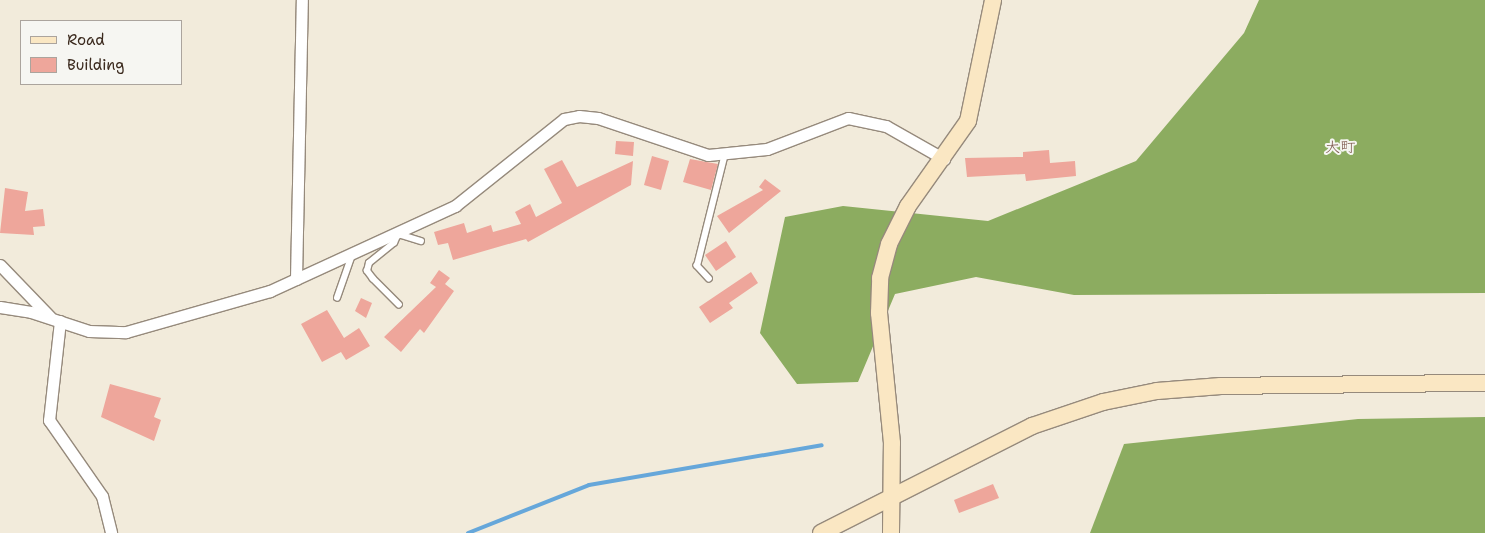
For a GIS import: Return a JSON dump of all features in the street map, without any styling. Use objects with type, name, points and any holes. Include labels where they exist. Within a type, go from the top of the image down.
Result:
[{"type":"street","points":[[296,279],[302,0]]},
{"type":"street","points":[[891,533],[892,443],[879,314],[880,278],[889,244],[908,206],[944,159],[968,121],[974,102],[993,0]]},
{"type":"street","points":[[0,307],[56,320],[89,331],[126,332],[190,316],[296,279],[398,234],[455,206],[564,119],[598,118],[677,147],[724,154],[767,149],[848,118],[886,126],[944,159]]},
{"type":"street","points":[[0,266],[56,320]]},
{"type":"street","points":[[56,320],[49,420],[102,496],[111,533]]},
{"type":"street","points":[[821,533],[1032,426],[1157,391],[1485,383]]},
{"type":"lane","points":[[709,280],[698,266],[724,154]]},
{"type":"lane","points":[[400,305],[367,271],[369,263],[394,243],[398,234],[422,241]]},
{"type":"lane","points":[[337,298],[352,255]]},
{"type":"green space","points":[[1259,0],[1485,0],[1485,293],[1074,295],[976,277],[895,294],[858,382],[797,384],[760,333],[785,217],[843,206],[988,221],[1136,161],[1244,33]]},
{"type":"green space","points":[[1485,417],[1485,533],[1090,533],[1124,444],[1358,419]]},
{"type":"building","points":[[616,141],[634,142],[633,156],[615,154]]},
{"type":"building","points":[[1049,150],[1050,163],[1075,161],[1076,176],[1026,181],[1025,174],[967,177],[965,158],[1023,157],[1023,152]]},
{"type":"building","points":[[652,156],[669,161],[661,190],[644,185]]},
{"type":"building","points":[[690,159],[718,164],[711,190],[683,182]]},
{"type":"building","points":[[562,160],[577,187],[633,161],[631,185],[528,242],[526,239],[453,260],[448,243],[438,245],[434,232],[464,223],[467,233],[491,225],[493,232],[521,224],[515,212],[530,204],[536,217],[562,203],[544,169]]},
{"type":"building","points":[[765,179],[781,191],[729,233],[717,216],[763,190],[759,187]]},
{"type":"building","points":[[5,188],[28,192],[25,211],[43,209],[45,226],[33,227],[34,235],[0,233]]},
{"type":"building","points":[[726,241],[736,257],[716,271],[705,255]]},
{"type":"building","points":[[439,270],[450,278],[445,284],[454,291],[424,333],[420,329],[401,352],[384,337],[436,287],[430,283]]},
{"type":"building","points":[[751,272],[758,283],[729,303],[733,308],[710,323],[699,307]]},
{"type":"building","points":[[361,298],[372,303],[366,318],[355,311]]},
{"type":"building","points":[[327,310],[344,338],[359,328],[370,346],[346,360],[341,352],[322,362],[301,324]]},
{"type":"building","points":[[110,384],[161,398],[154,417],[161,420],[154,441],[101,417]]},
{"type":"building","points":[[993,484],[999,498],[959,513],[954,500]]},
{"type":"waterway","points":[[468,533],[589,485],[822,445]]},
{"type":"district","name":"大町","points":[[1340,148]]}]
